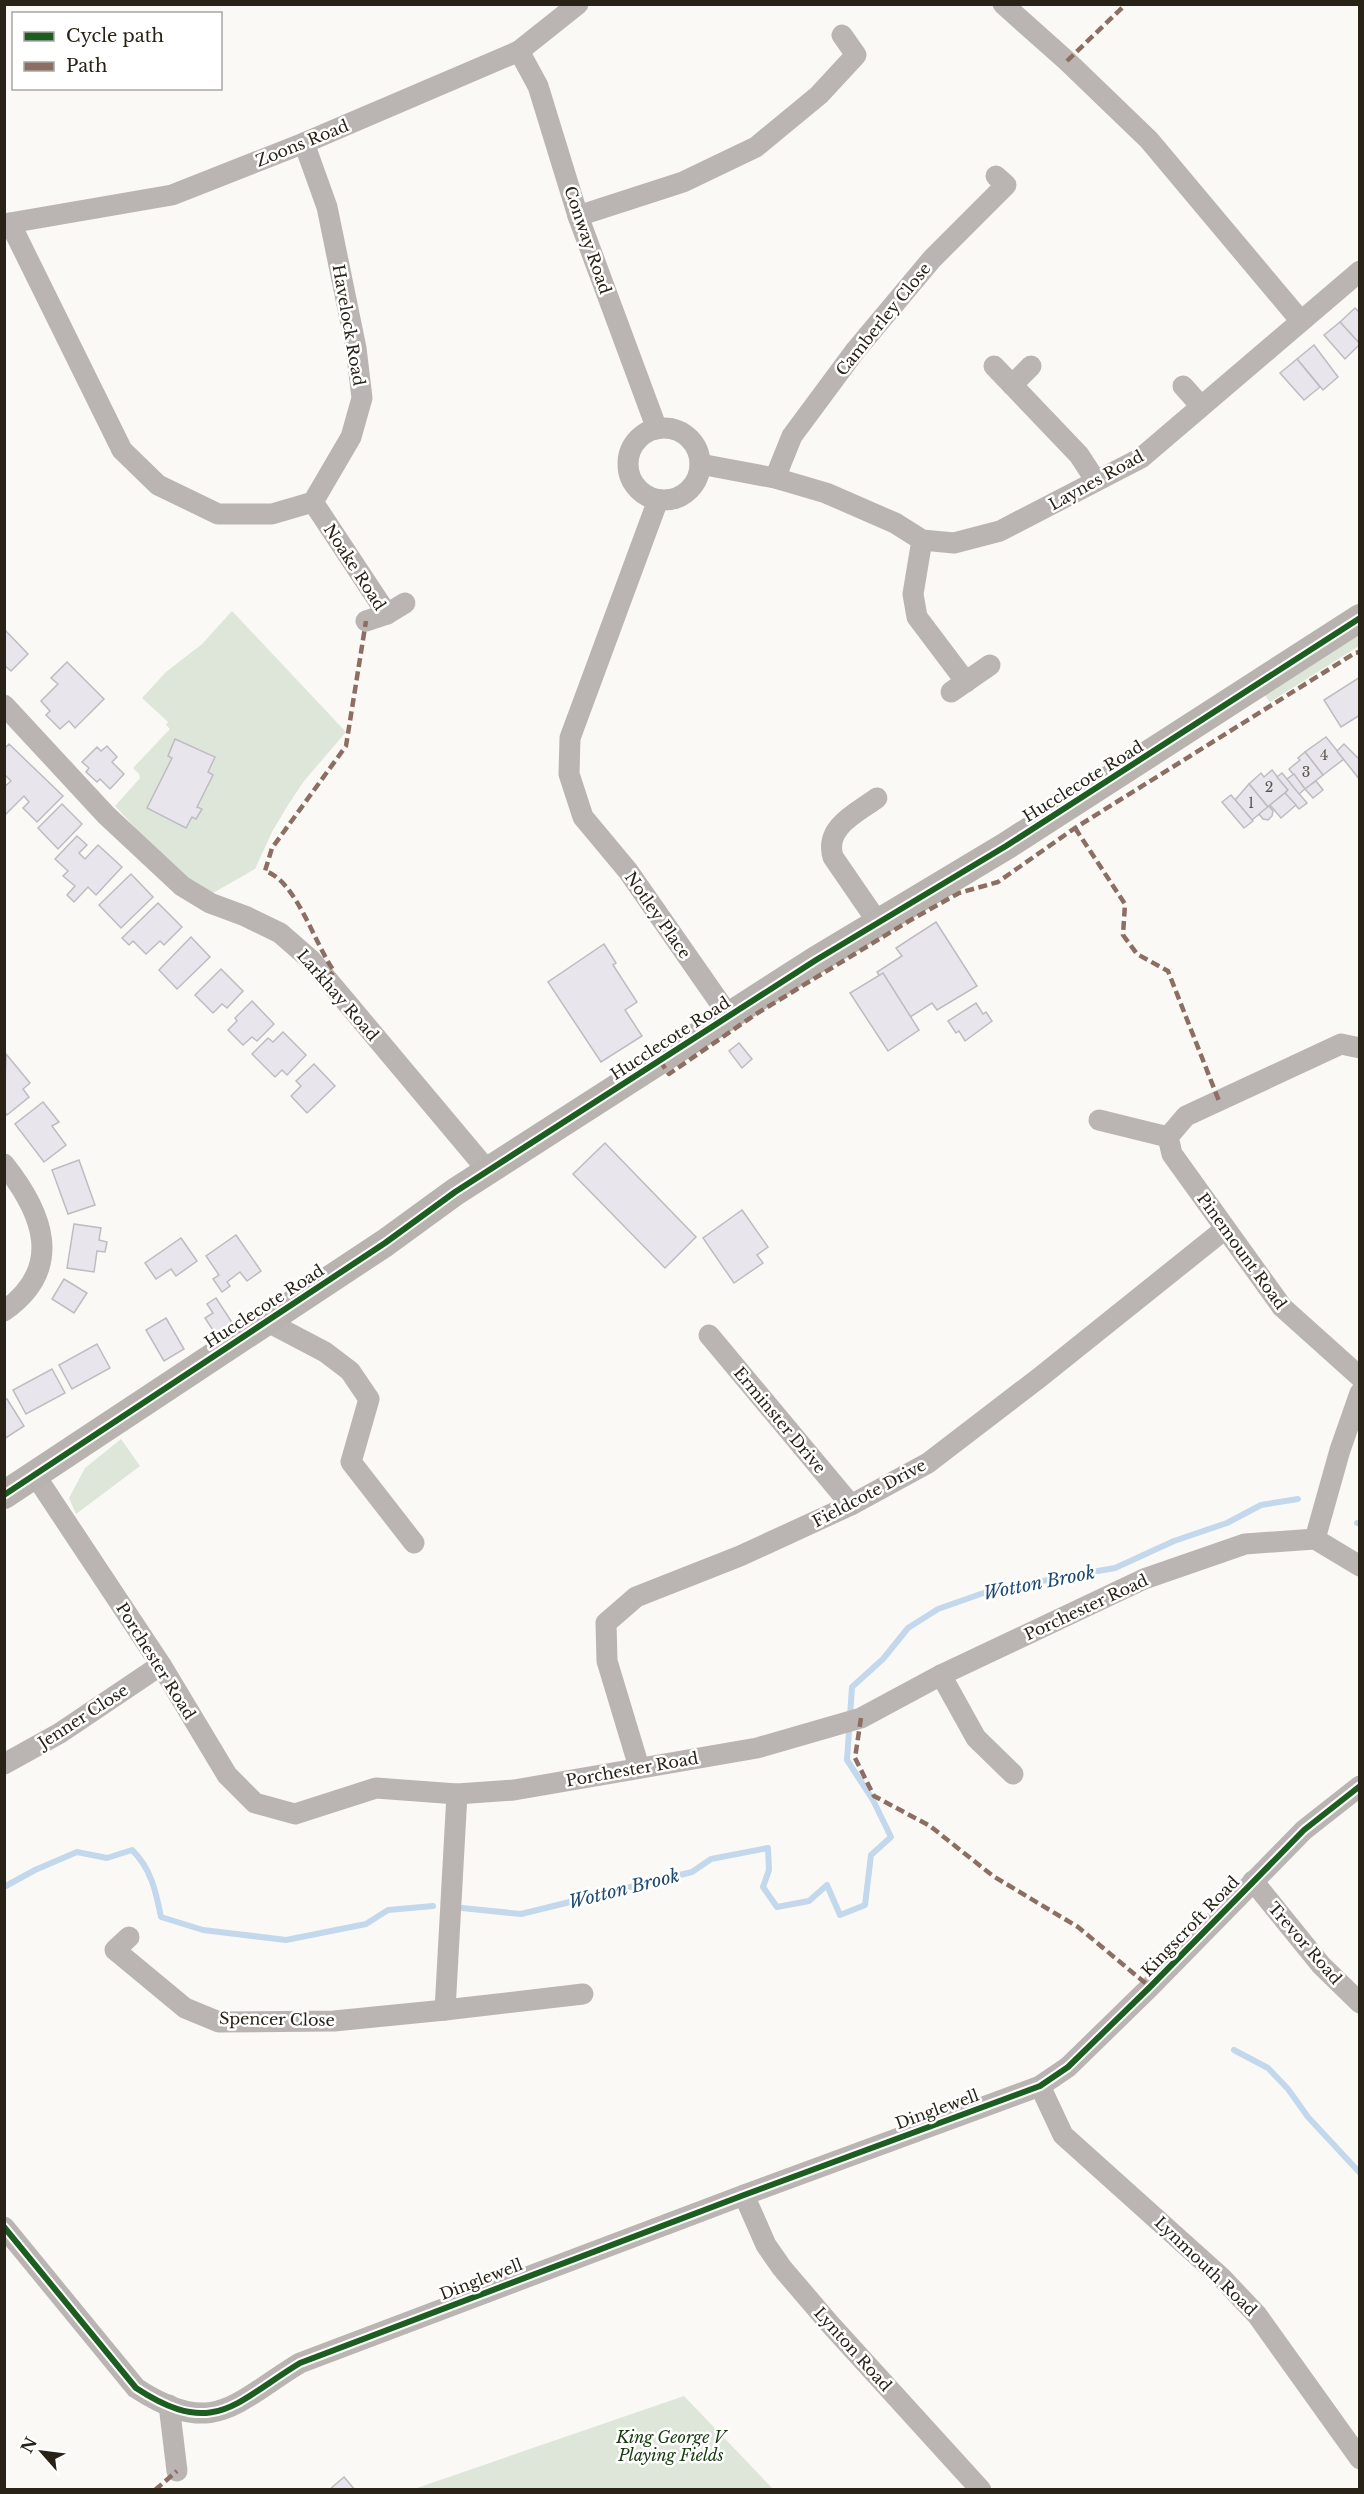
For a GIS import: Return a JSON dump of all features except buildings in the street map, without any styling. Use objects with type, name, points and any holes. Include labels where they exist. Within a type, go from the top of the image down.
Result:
[{"type":"street","name":"Zoons Road","points":[[7,224],[172,195],[304,143],[519,51],[578,4]]},
{"type":"street","points":[[1003,4],[1067,60],[1149,140],[1300,320]]},
{"type":"street","points":[[578,216],[683,182],[756,147],[819,95],[863,63],[842,35]]},
{"type":"street","name":"Conway Road","points":[[519,51],[538,86],[578,216],[657,429]]},
{"type":"street","name":"Havelock Road","points":[[304,143],[327,207],[356,348],[362,398],[351,437],[313,502]]},
{"type":"street","name":"Camberley Close","points":[[775,478],[792,436],[855,351],[932,259],[1007,186]]},
{"type":"street","points":[[7,224],[122,450],[158,485],[218,514],[272,514],[313,502]]},
{"type":"street","name":"Laynes Road","points":[[775,478],[826,493],[895,524],[922,540],[954,543],[1000,531],[1141,458],[1200,405],[1359,272]]},
{"type":"street","points":[[994,366],[1079,455],[1096,481]]},
{"type":"street","points":[[1012,385],[1031,366]]},
{"type":"street","points":[[1183,386],[1200,405]]},
{"type":"street","points":[[657,429],[674,430],[685,435],[697,450],[700,464],[696,482],[676,499],[658,500],[642,493],[636,487],[630,474],[629,459],[636,443],[643,436],[657,429]]},
{"type":"street","points":[[700,464],[775,478]]},
{"type":"street","name":"Notley Place","points":[[658,500],[570,738],[569,774],[584,816],[628,871],[729,1016]]},
{"type":"street","name":"Noake Road","points":[[313,502],[387,614],[366,621]]},
{"type":"street","points":[[922,540],[913,594],[917,617],[959,687],[990,665]]},
{"type":"street","points":[[387,614],[405,603]]},
{"type":"street","name":"Hucclecote Road","points":[[4,1495],[266,1322],[488,1171],[816,960],[879,924],[1144,758],[1359,618]]},
{"type":"street","name":"Larkhay Road","points":[[4,705],[106,815],[182,886],[202,899],[280,933],[311,960],[488,1171]]},
{"type":"street","points":[[877,798],[839,826],[834,833],[831,849],[833,857],[879,924]]},
{"type":"street","points":[[1099,1120],[1168,1137],[1186,1116],[1341,1044],[1359,1048]]},
{"type":"street","name":"Pinemount Road","points":[[1168,1137],[1172,1154],[1282,1307],[1359,1377]]},
{"type":"street","points":[[4,1164],[33,1205],[39,1222],[43,1251],[40,1266],[29,1289],[4,1311]]},
{"type":"street","name":"Fieldcote Drive","points":[[639,1767],[607,1661],[606,1623],[636,1597],[740,1556],[851,1505],[928,1463],[1039,1378],[1225,1229]]},
{"type":"street","points":[[266,1322],[325,1352],[350,1371],[363,1390],[369,1399],[351,1462],[414,1543]]},
{"type":"street","name":"Erminster Drive","points":[[709,1335],[851,1505]]},
{"type":"street","points":[[1359,1393],[1315,1539],[1359,1566]]},
{"type":"street","name":"Porchester Road","points":[[35,1475],[161,1665],[227,1775],[255,1803],[295,1814],[376,1788],[457,1794],[514,1790],[757,1748],[850,1722],[941,1675],[1144,1579],[1245,1544],[1315,1539]]},
{"type":"street","name":"Jenner Close","points":[[4,1764],[60,1733],[161,1665]]},
{"type":"street","points":[[941,1675],[976,1738],[1013,1773]]},
{"type":"street","name":"Kingscroft Road","points":[[1040,2086],[1068,2067],[1304,1830],[1359,1785]]},
{"type":"street","points":[[445,2010],[457,1794]]},
{"type":"street","name":"Trevor Road","points":[[1253,1881],[1321,1965],[1359,2003]]},
{"type":"street","name":"Spencer Close","points":[[129,1936],[115,1950],[185,2008],[219,2022],[334,2020],[583,1994]]},
{"type":"street","name":"Dinglewell","points":[[4,2228],[136,2388],[152,2398],[193,2413],[217,2413],[250,2397],[300,2363],[1040,2086]]},
{"type":"street","name":"Lynmouth Road","points":[[1040,2086],[1063,2134],[1221,2277],[1257,2315],[1359,2459]]},
{"type":"street","name":"Lynton Road","points":[[744,2195],[766,2245],[782,2268],[981,2490]]},
{"type":"street","points":[[169,2405],[177,2471]]},
{"type":"green space","points":[[232,611],[346,732],[304,781],[288,805],[273,830],[255,869],[213,893],[190,880],[176,868],[115,806],[140,778],[133,768],[170,729],[166,725],[168,722],[142,698],[166,672],[202,644]]},
{"type":"green space","points":[[1359,634],[1359,646],[1270,702],[1264,694]]},
{"type":"green space","points":[[121,1439],[140,1466],[76,1514],[69,1498],[85,1468]]},
{"type":"green space","name":"King George V Playing Fields","points":[[684,2396],[773,2489],[414,2489]]},
{"type":"waterway","name":"Wotton Brook","points":[[462,1908],[521,1914],[692,1872],[711,1859],[768,1848],[769,1870],[763,1887],[777,1907],[809,1901],[827,1885],[840,1915],[865,1905],[871,1855],[891,1837],[873,1800],[847,1760],[852,1687],[883,1659],[908,1628],[938,1609],[992,1590],[1115,1568],[1174,1541],[1227,1523],[1261,1505],[1298,1499]]},
{"type":"waterway","name":"Wotton Brook","points":[[4,1887],[35,1870],[77,1852],[107,1858],[132,1850],[148,1873],[155,1890],[161,1917],[203,1930],[286,1940],[366,1924],[388,1910],[433,1906]]},
{"type":"waterway","points":[[1234,2050],[1268,2068],[1288,2089],[1308,2117],[1360,2173]]},
{"type":"marked path","points":[[1067,61],[1126,4]]},
{"type":"marked path","points":[[327,979],[334,971],[304,915],[286,887],[276,877],[265,871],[272,848],[346,746],[366,621]]},
{"type":"marked path","points":[[660,1061],[669,1074],[756,1014],[909,921],[959,893],[998,882],[1075,828],[1360,652]]},
{"type":"marked path","points":[[1075,828],[1125,904],[1123,935],[1137,954],[1168,971],[1219,1101]]},
{"type":"marked path","points":[[861,1718],[855,1758],[874,1796],[930,1826],[993,1876],[1078,1927],[1150,1987]]},
{"type":"marked path","points":[[155,2490],[177,2471]]},
{"type":"cycle path","points":[[4,1495],[385,1243],[455,1192],[816,960],[1006,846],[1360,618]]},
{"type":"cycle path","points":[[4,2227],[136,2388],[163,2403],[185,2411],[205,2413],[222,2410],[240,2402],[300,2363],[1040,2086],[1068,2067],[1304,1830],[1360,1786]]}]
